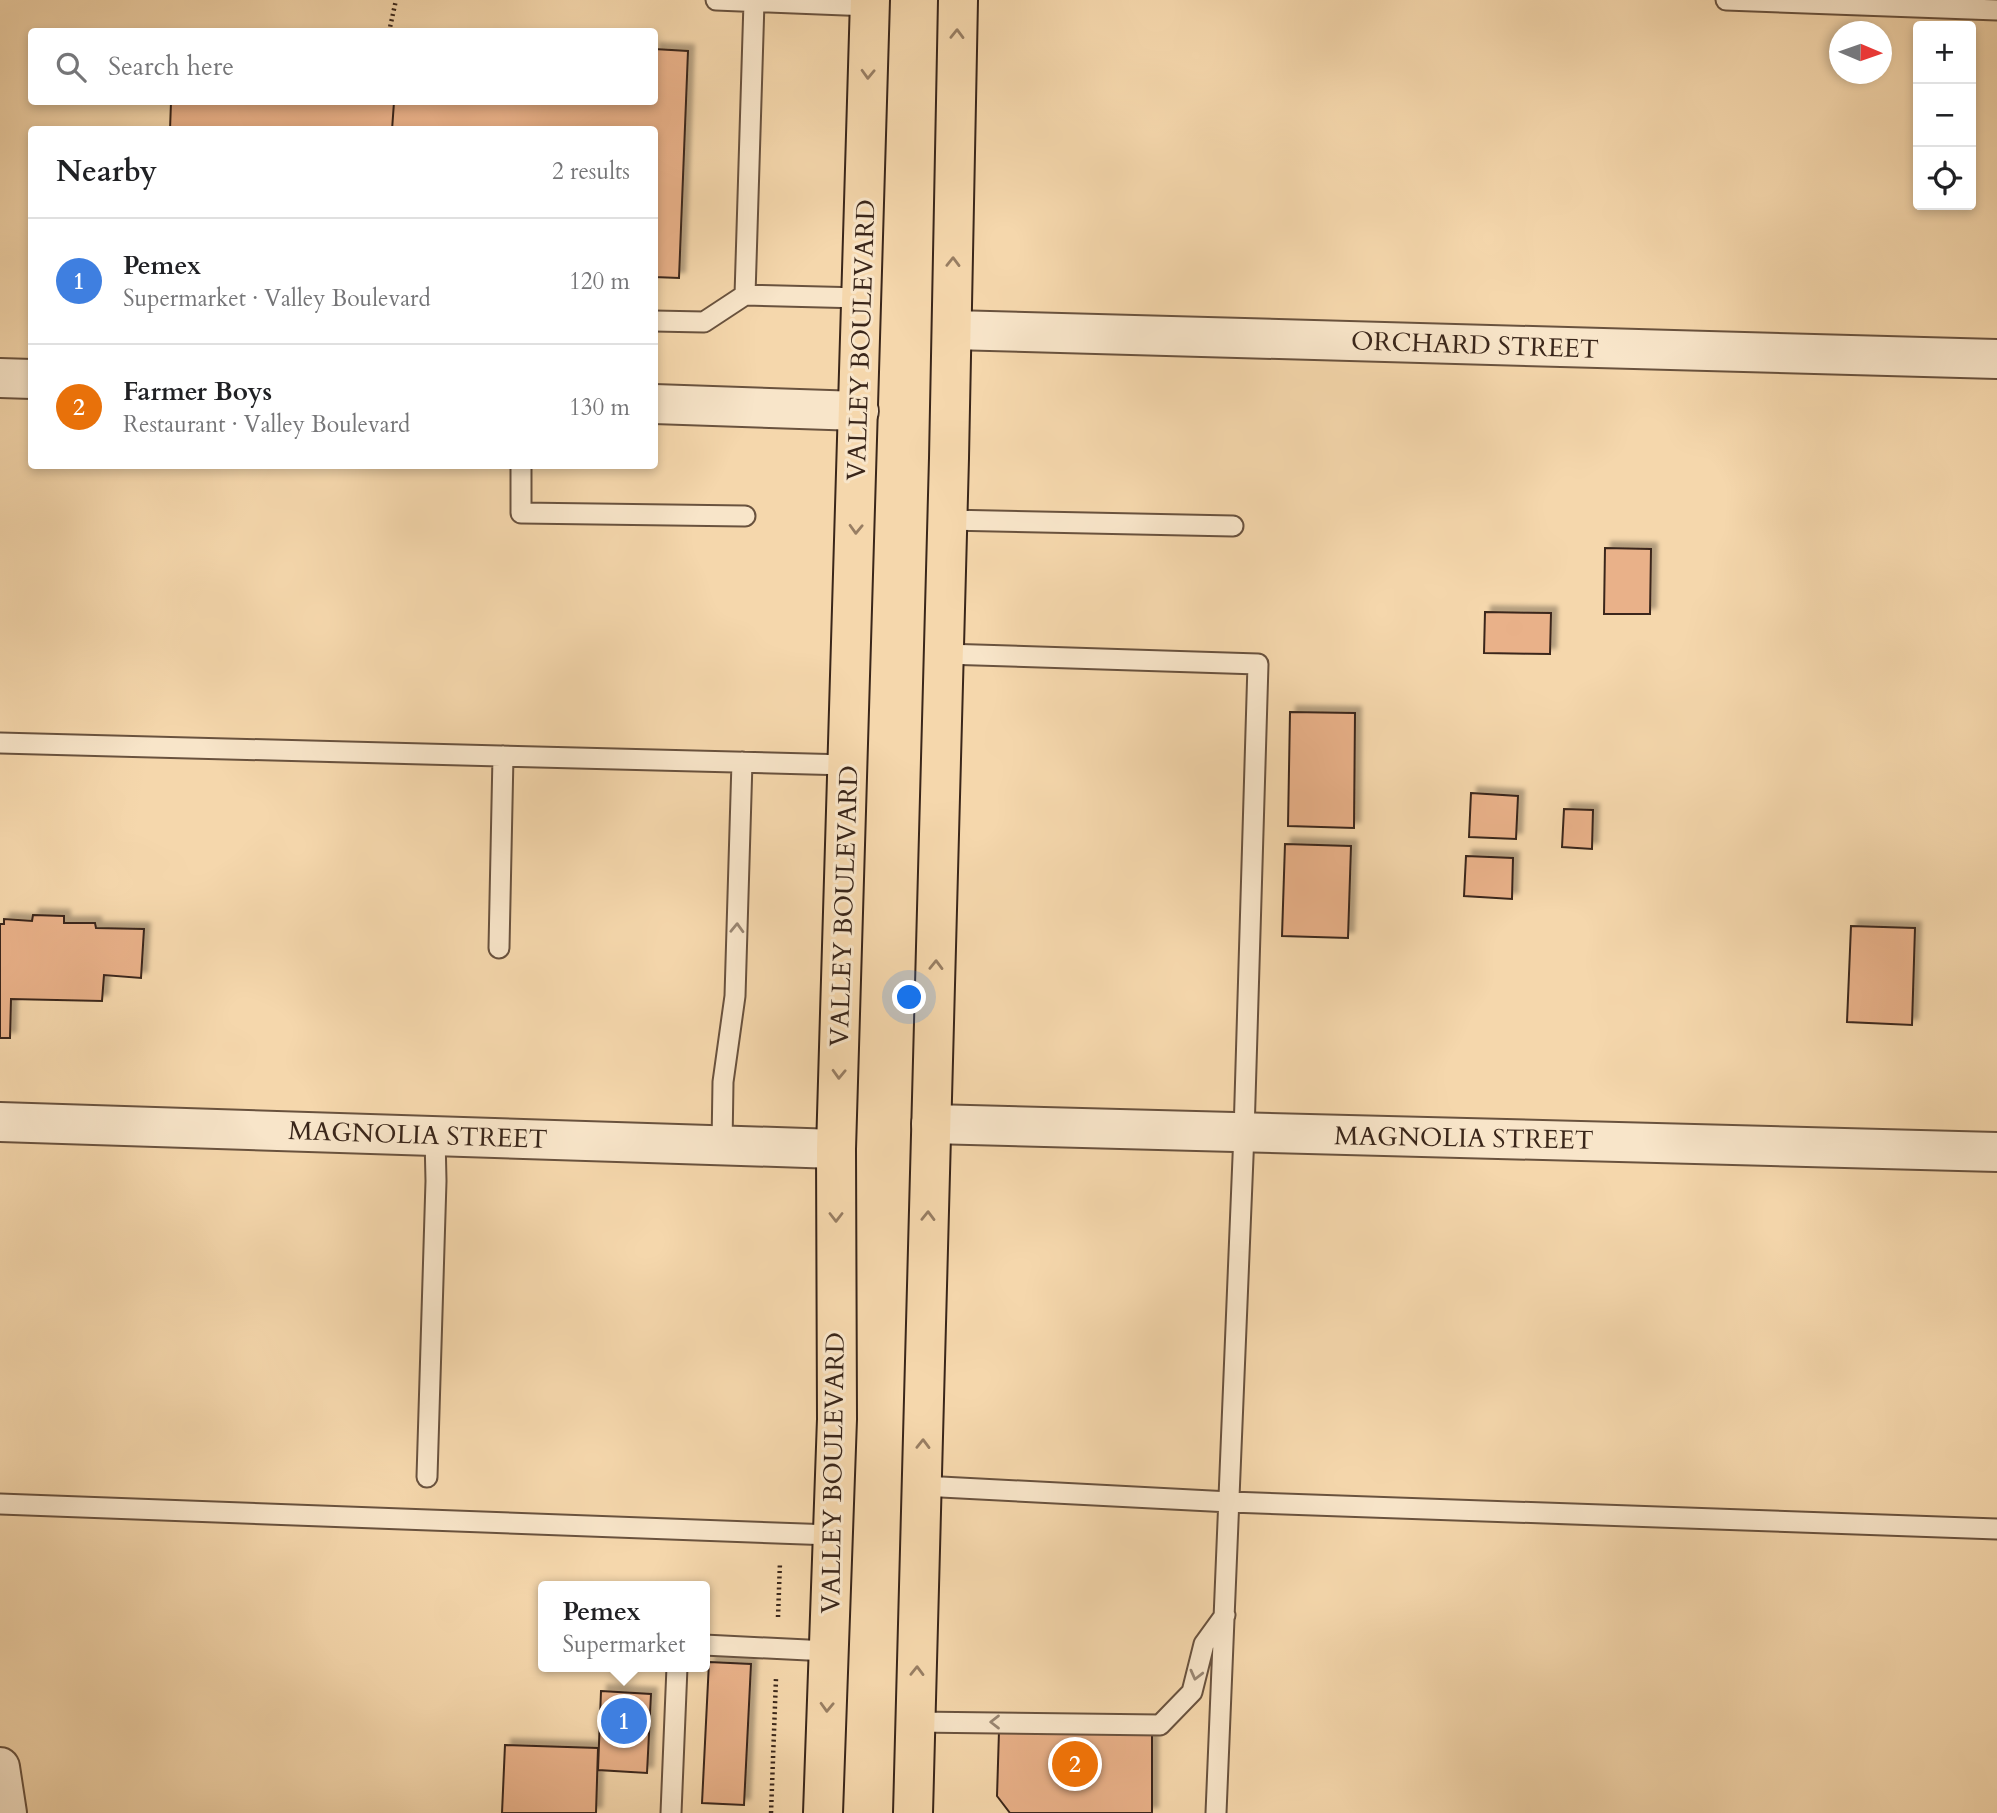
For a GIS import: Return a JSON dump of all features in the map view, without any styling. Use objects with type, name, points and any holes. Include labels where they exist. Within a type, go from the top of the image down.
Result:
[{"type":"main road","points":[[913,1813],[944,654],[958,0]]},
{"type":"main road","name":"VALLEY BOULEVARD","points":[[823,1813],[836,1419],[836,1149],[870,3]]},
{"type":"street","name":"ORCHARD STREET","points":[[952,330],[1997,359]]},
{"type":"street","points":[[0,378],[28,379]]},
{"type":"street","points":[[658,404],[859,411]]},
{"type":"street","name":"MAGNOLIA STREET","points":[[0,1122],[836,1149]]},
{"type":"street","name":"MAGNOLIA STREET","points":[[931,1124],[1997,1152]]},
{"type":"street","points":[[0,1767],[7,1813]]},
{"type":"lane","points":[[716,0],[870,3]]},
{"type":"lane","points":[[1726,0],[1997,10]]},
{"type":"lane","points":[[745,295],[754,2]]},
{"type":"lane","points":[[658,321],[704,322],[745,295],[862,298]]},
{"type":"lane","points":[[521,469],[522,513],[745,516]]},
{"type":"lane","points":[[947,520],[1233,526]]},
{"type":"lane","points":[[944,654],[1258,664],[1244,1133],[1216,1813]]},
{"type":"lane","points":[[0,743],[848,765]]},
{"type":"lane","points":[[499,948],[503,756]]},
{"type":"lane","points":[[722,1144],[723,1082],[736,996],[742,762]]},
{"type":"lane","points":[[427,1477],[435,1136]]},
{"type":"lane","points":[[922,1486],[1230,1502],[1997,1529]]},
{"type":"lane","points":[[0,1504],[832,1535]]},
{"type":"lane","points":[[915,1722],[1160,1725],[1192,1692],[1204,1644],[1225,1615]]},
{"type":"lane","points":[[710,1645],[828,1651]]},
{"type":"lane","points":[[671,1813],[677,1672]]},
{"type":"path","points":[[389,28],[396,0]]},
{"type":"path","points":[[771,1813],[780,1555]]},
{"type":"building","points":[[658,49],[688,51],[679,278],[658,277],[658,126],[392,126],[394,105],[658,105]]},
{"type":"building","points":[[171,105],[394,105],[392,126],[170,126]]},
{"type":"building","points":[[1605,548],[1651,549],[1650,614],[1604,614]]},
{"type":"building","points":[[1485,612],[1551,613],[1550,654],[1484,653]]},
{"type":"building","points":[[1290,712],[1355,713],[1354,828],[1288,826]]},
{"type":"building","points":[[1471,793],[1518,796],[1516,839],[1469,837]]},
{"type":"building","points":[[1564,809],[1593,810],[1592,849],[1562,847]]},
{"type":"building","points":[[1285,844],[1351,846],[1348,938],[1282,936]]},
{"type":"building","points":[[1466,856],[1513,858],[1512,899],[1464,896]]},
{"type":"building","points":[[33,915],[64,916],[64,923],[95,923],[96,928],[144,929],[141,978],[104,975],[102,1001],[11,999],[10,1038],[0,1038],[0,924],[4,924],[4,919],[32,921]]},
{"type":"building","points":[[1851,926],[1915,928],[1912,1025],[1847,1022]]},
{"type":"building","points":[[710,1662],[751,1664],[744,1805],[702,1803]]},
{"type":"building","points":[[601,1691],[651,1694],[647,1773],[598,1770]]},
{"type":"building","points":[[999,1731],[1152,1731],[1152,1813],[1010,1813],[997,1796]]},
{"type":"building","points":[[505,1745],[598,1748],[596,1813],[502,1813]]},
{"type":"place","name":"Pemex","points":[[624,1721]]},
{"type":"place","name":"Farmer Boys","points":[[1075,1764]]}]
